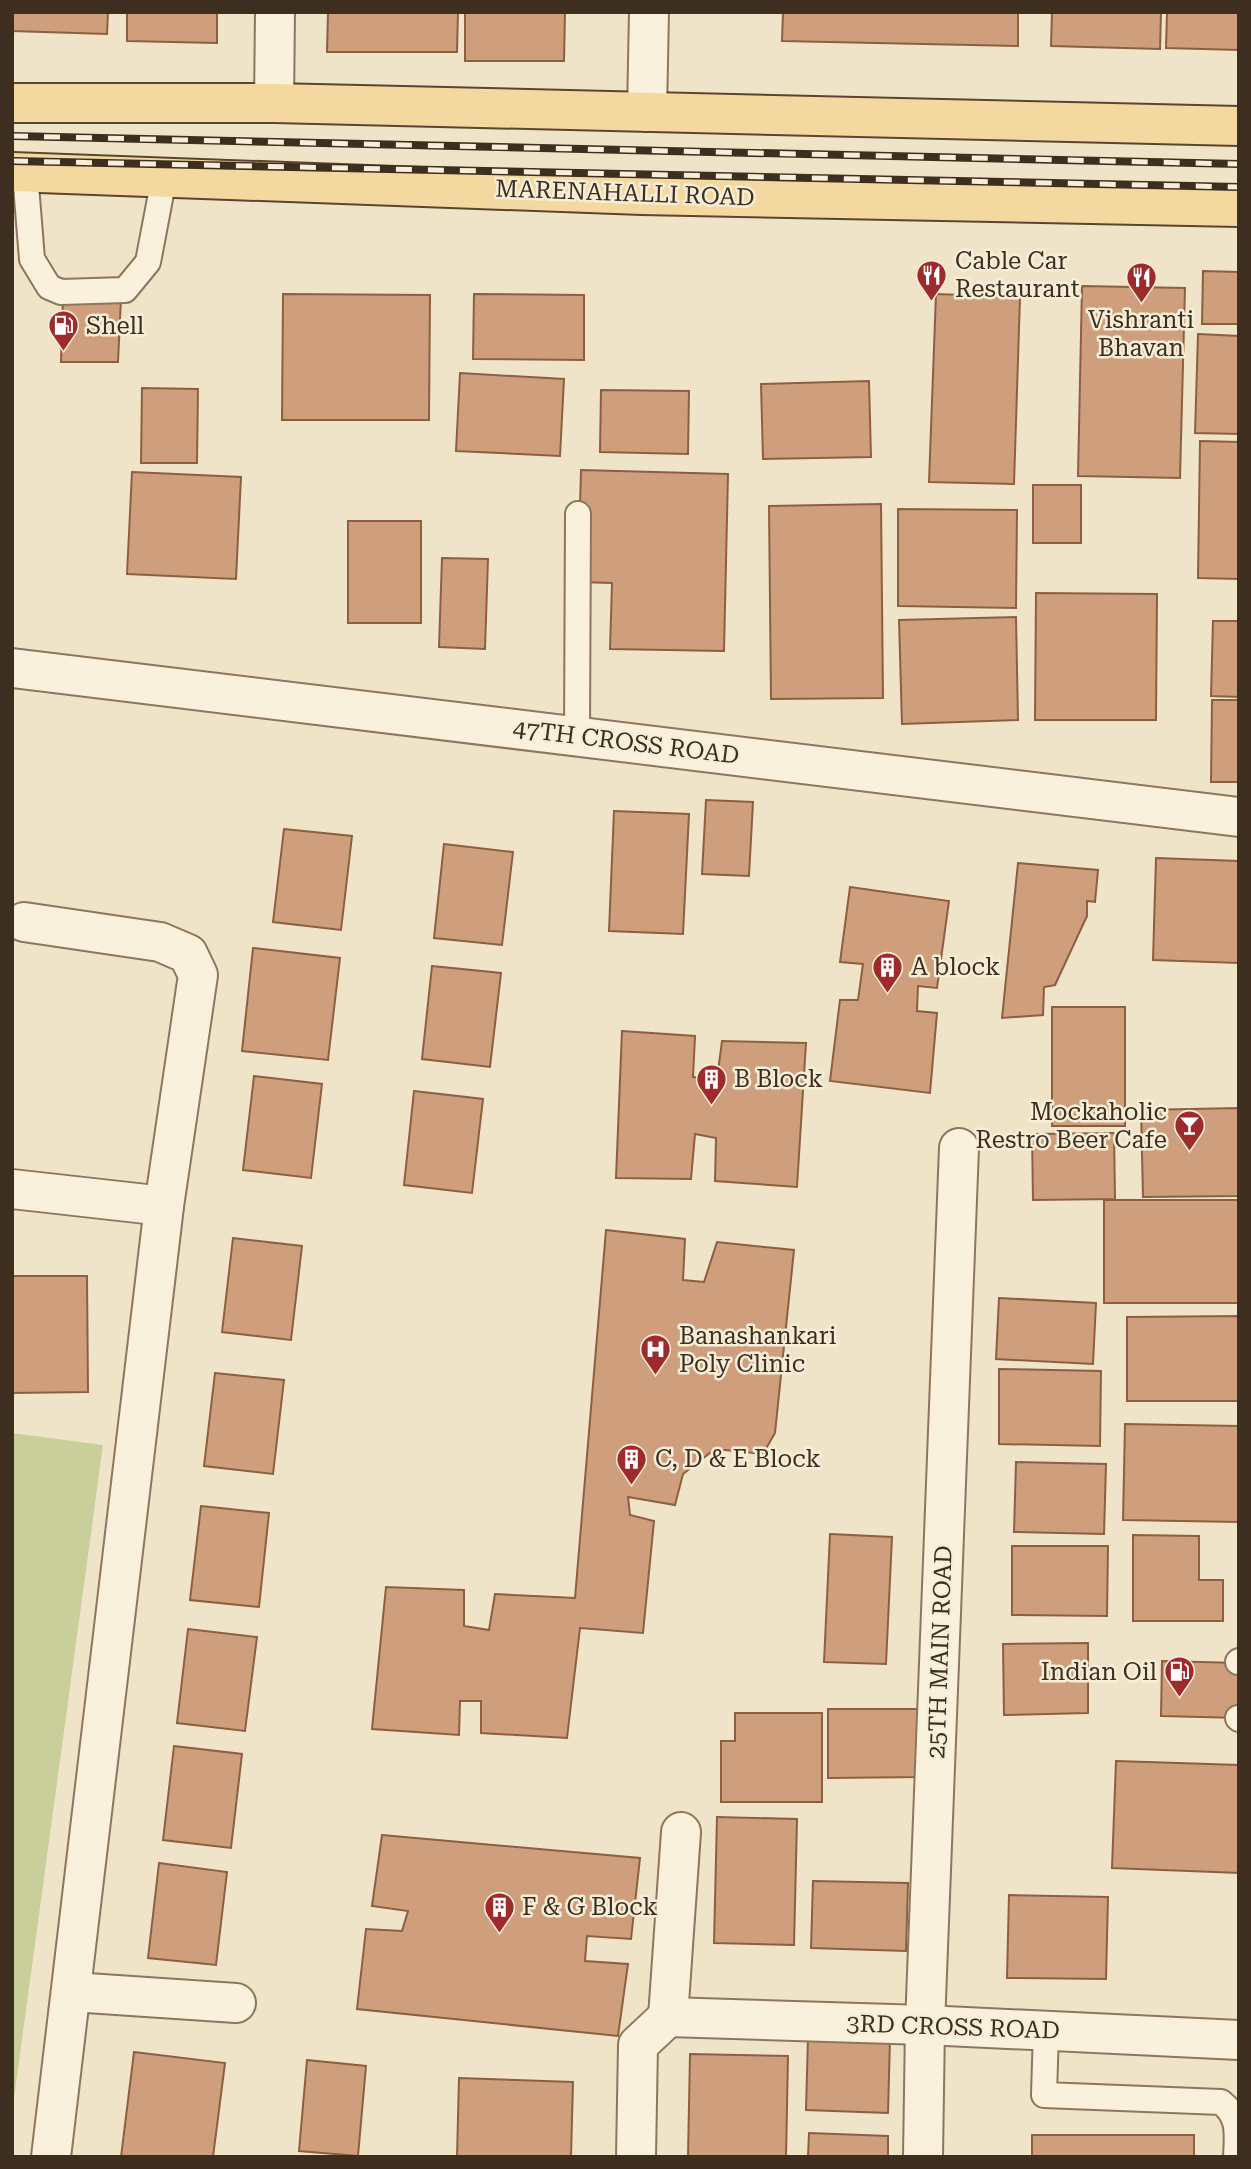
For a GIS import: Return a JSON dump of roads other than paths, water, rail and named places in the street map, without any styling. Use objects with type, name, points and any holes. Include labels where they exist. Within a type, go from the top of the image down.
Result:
[{"type":"main road","points":[[12,103],[274,103],[1239,126]]},
{"type":"main road","name":"MARENAHALLI ROAD","points":[[19,173],[642,195],[1239,207]]},
{"type":"street","points":[[274,103],[275,12]]},
{"type":"street","points":[[647,112],[649,12]]},
{"type":"street","name":"47TH CROSS ROAD","points":[[12,668],[1239,817]]},
{"type":"street","points":[[24,922],[160,942],[188,954],[198,975],[164,1206],[51,2157]]},
{"type":"street","name":"25TH MAIN ROAD","points":[[923,2157],[925,2025],[959,1148]]},
{"type":"street","points":[[12,1189],[164,1206]]},
{"type":"street","points":[[636,2157],[638,2045],[668,2017],[681,1832]]},
{"type":"street","points":[[72,1992],[236,2003]]},
{"type":"street","name":"3RD CROSS ROAD","points":[[668,2017],[925,2025],[1239,2040]]},
{"type":"lane","points":[[19,173],[32,259],[49,287],[61,292],[125,290],[148,261],[164,178]]},
{"type":"lane","points":[[577,736],[578,514]]},
{"type":"lane","points":[[1046,2031],[1044,2095],[1222,2102],[1232,2111],[1237,2130],[1236,2157]]},
{"type":"railway","points":[[12,136],[1239,164]]},
{"type":"railway","points":[[12,161],[1239,187]]},
{"type":"place","name":"Cable Car Restaurant","points":[[932,302]]},
{"type":"place","name":"Vishranti Bhavan","points":[[1141,305]]},
{"type":"place","name":"Shell","points":[[63,353]]},
{"type":"place","name":"A block","points":[[888,994]]},
{"type":"place","name":"B Block","points":[[711,1106]]},
{"type":"place","name":"Mockaholic Restro Beer Cafe","points":[[1190,1153]]},
{"type":"place","name":"Banashankari Poly Clinic","points":[[656,1377]]},
{"type":"place","name":"C, D & E Block","points":[[632,1486]]},
{"type":"place","name":"Indian Oil","points":[[1180,1699]]},
{"type":"place","name":"F & G Block","points":[[499,1934]]}]
